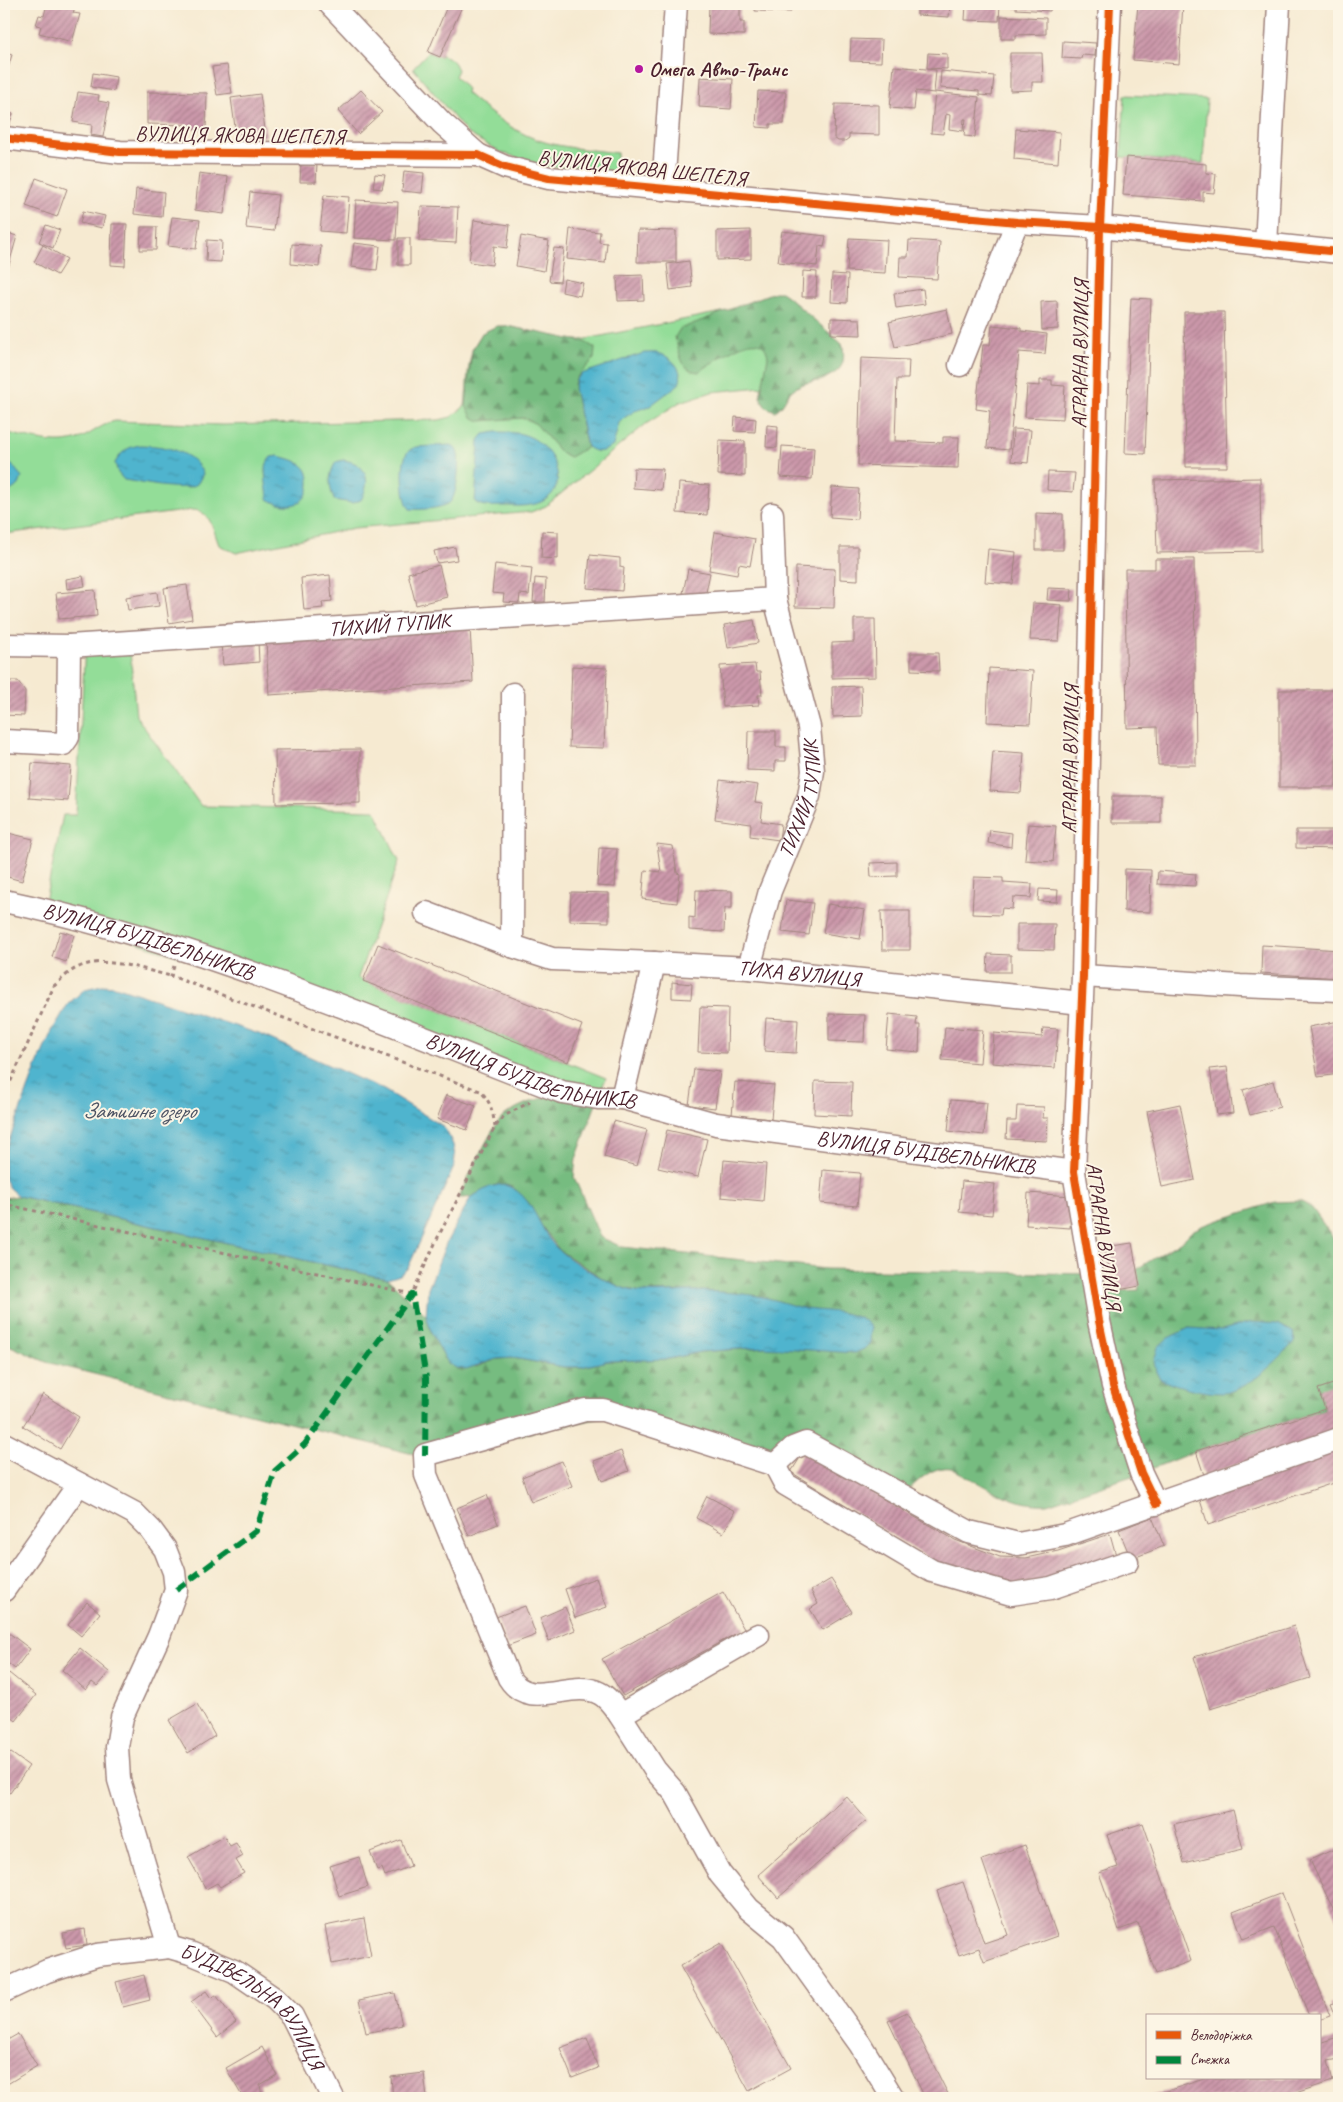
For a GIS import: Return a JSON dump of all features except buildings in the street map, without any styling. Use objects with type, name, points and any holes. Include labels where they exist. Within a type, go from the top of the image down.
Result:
[{"type":"street","points":[[330,4],[442,123],[478,155]]},
{"type":"street","points":[[663,189],[676,4]]},
{"type":"street","name":"АГРАРНА ВУЛИЦЯ","points":[[1110,4],[1100,227],[1083,976],[1074,1172],[1099,1321],[1113,1386],[1140,1473],[1156,1504]]},
{"type":"street","points":[[1266,245],[1279,4]]},
{"type":"street","name":"ВУЛИЦЯ ЯКОВА ШЕПЕЛЯ","points":[[4,138],[120,152],[478,155],[505,167],[549,178],[1017,222],[1100,227],[1339,252]]},
{"type":"street","points":[[960,365],[1017,222]]},
{"type":"street","name":"ТИХИЙ ТУПИК","points":[[749,968],[770,891],[809,796],[813,771],[809,727],[776,599],[772,514]]},
{"type":"street","name":"ТИХИЙ ТУПИК","points":[[4,645],[69,646],[776,599]]},
{"type":"street","points":[[4,741],[63,744],[68,737],[69,646]]},
{"type":"street","points":[[512,946],[513,694]]},
{"type":"street","name":"ВУЛИЦЯ БУДІВЕЛЬНИКІВ","points":[[4,901],[122,931],[249,972],[562,1092],[598,1098],[622,1098],[716,1124],[1074,1172]]},
{"type":"street","name":"ТИХА ВУЛИЦЯ","points":[[426,913],[512,946],[552,959],[749,968],[1082,1003]]},
{"type":"street","points":[[622,1098],[654,963]]},
{"type":"street","points":[[1083,976],[1339,990]]},
{"type":"street","points":[[893,2098],[860,2044],[783,1937],[749,1909],[720,1874],[675,1793],[654,1770],[608,1699],[593,1690],[540,1694],[531,1693],[514,1686],[509,1678],[426,1475],[425,1455],[585,1410],[603,1410],[775,1465],[785,1484],[932,1571],[1011,1594],[1051,1588],[1127,1562]]},
{"type":"street","points":[[775,1465],[794,1448],[806,1443],[969,1532],[1018,1544],[1065,1535],[1339,1439]]},
{"type":"street","points":[[4,1444],[134,1513],[152,1530],[165,1549],[174,1572],[176,1590],[159,1636],[122,1717],[117,1747],[119,1780],[169,1947]]},
{"type":"street","points":[[4,1590],[79,1484]]},
{"type":"street","points":[[620,1715],[758,1635]]},
{"type":"street","name":"БУДІВЕЛЬНА ВУЛИЦЯ","points":[[4,1991],[47,1970],[97,1955],[169,1947],[211,1960],[234,1970],[275,1999],[292,2016],[333,2098]]},
{"type":"path","points":[[171,976],[180,949]]},
{"type":"path","points":[[4,1096],[54,986],[67,974],[80,966],[100,963],[119,964],[171,976],[480,1091],[487,1097],[491,1106],[495,1127]]},
{"type":"path","points":[[4,1200],[8,1205],[412,1294],[438,1237],[495,1127],[504,1116],[531,1102]]},
{"type":"green space","points":[[428,52],[452,60],[458,70],[455,76],[467,89],[466,93],[510,126],[547,143],[617,153],[617,172],[544,166],[500,152],[467,133],[413,68]]},
{"type":"green space","points":[[1125,95],[1207,99],[1203,163],[1121,157]]},
{"type":"green space","points":[[774,292],[781,292],[787,296],[842,344],[844,356],[842,365],[837,371],[830,376],[795,388],[775,411],[766,407],[760,397],[768,357],[764,347],[757,343],[737,348],[699,372],[693,371],[684,365],[675,337],[680,329]]},
{"type":"green space","points":[[747,307],[842,344],[843,356],[839,367],[831,375],[820,381],[712,392],[680,402],[646,424],[546,506],[531,512],[354,528],[236,553],[219,545],[211,522],[204,514],[193,510],[4,534],[4,432],[42,441],[62,442],[81,438],[115,421],[222,425],[439,420],[451,417],[465,406],[471,354],[483,334],[493,328],[507,326],[571,340],[581,340]]},
{"type":"green space","points":[[497,326],[507,326],[585,342],[595,348],[594,359],[578,376],[574,384],[587,447],[570,457],[562,454],[536,424],[524,418],[480,421],[472,417],[466,406],[472,350],[482,333]]},
{"type":"green space","points":[[85,645],[130,651],[136,716],[201,806],[375,810],[399,861],[358,978],[606,1078],[598,1098],[43,911],[63,815],[76,815]]},
{"type":"green space","points":[[562,1092],[598,1098],[576,1159],[574,1177],[600,1237],[622,1247],[826,1269],[1091,1274],[1113,1291],[1139,1290],[1137,1269],[1183,1240],[1192,1231],[1204,1225],[1275,1202],[1300,1201],[1312,1208],[1339,1246],[1339,1382],[1318,1389],[1325,1409],[1196,1451],[1141,1473],[1047,1504],[1034,1504],[1022,1502],[997,1493],[951,1468],[937,1469],[931,1472],[902,1495],[806,1443],[775,1465],[619,1414],[425,1455],[409,1453],[46,1362],[4,1343],[4,1198],[18,1196],[388,1279],[426,1315],[432,1335],[476,1367],[497,1359],[513,1358],[564,1367],[581,1367],[608,1361],[669,1359],[700,1352],[765,1347],[762,1297],[701,1291],[641,1292],[623,1288],[607,1281],[560,1251],[513,1187],[505,1185],[493,1186],[477,1195],[458,1198],[492,1132],[504,1116],[524,1104]]},
{"type":"water","points":[[644,353],[659,353],[674,362],[679,370],[679,384],[650,406],[635,411],[624,418],[619,423],[613,446],[606,450],[594,451],[587,447],[574,388],[576,380],[581,374]]},
{"type":"water","points":[[496,432],[526,435],[539,442],[552,458],[558,477],[556,486],[551,494],[543,501],[519,506],[485,506],[475,502],[479,440],[484,434]]},
{"type":"water","points":[[141,445],[169,448],[177,451],[192,459],[203,474],[197,484],[183,487],[124,480],[118,473],[115,463],[125,450]]},
{"type":"water","points":[[451,445],[457,451],[459,458],[457,480],[452,500],[436,508],[410,509],[403,485],[403,469],[406,454],[416,447]]},
{"type":"water","points":[[278,456],[298,462],[308,472],[308,492],[300,502],[281,505],[268,499],[265,477],[266,466],[271,457]]},
{"type":"water","points":[[343,460],[357,465],[365,474],[366,486],[361,500],[352,503],[334,500],[331,490],[330,481],[333,467],[336,462]]},
{"type":"water","points":[[4,462],[12,465],[22,477],[19,485],[4,495]]},
{"type":"water","name":"Затишне озеро","points":[[102,985],[115,986],[259,1034],[384,1090],[441,1125],[448,1133],[453,1145],[454,1167],[408,1268],[400,1275],[388,1279],[18,1196],[9,1188],[4,1179],[4,1154],[37,1065],[52,1031],[68,1004],[85,989]]},
{"type":"water","points":[[502,1184],[513,1188],[529,1203],[552,1243],[560,1251],[583,1267],[623,1288],[657,1292],[702,1291],[733,1293],[769,1298],[807,1309],[850,1315],[865,1321],[871,1327],[870,1343],[864,1349],[855,1353],[765,1347],[700,1352],[669,1359],[608,1361],[581,1367],[564,1367],[513,1358],[497,1359],[466,1369],[456,1368],[448,1363],[432,1335],[426,1315],[428,1289],[447,1241],[471,1197],[489,1187]]},
{"type":"water","points":[[1251,1322],[1278,1324],[1293,1332],[1295,1341],[1262,1373],[1241,1387],[1222,1393],[1214,1393],[1183,1387],[1161,1380],[1156,1372],[1154,1361],[1158,1347],[1168,1338],[1189,1328],[1222,1330]]},
{"type":"marked path","points":[[176,1590],[256,1531],[275,1471],[305,1444],[412,1294],[426,1378],[425,1455]]},
{"type":"cycle path","points":[[1110,4],[1100,227],[1083,976],[1074,1172],[1099,1321],[1113,1386],[1141,1473],[1156,1504]]},
{"type":"cycle path","points":[[4,138],[120,152],[478,155],[505,167],[549,178],[1017,222],[1100,227],[1339,252]]},
{"type":"place","name":"Омега Авто-Транс","points":[[639,69]]}]
